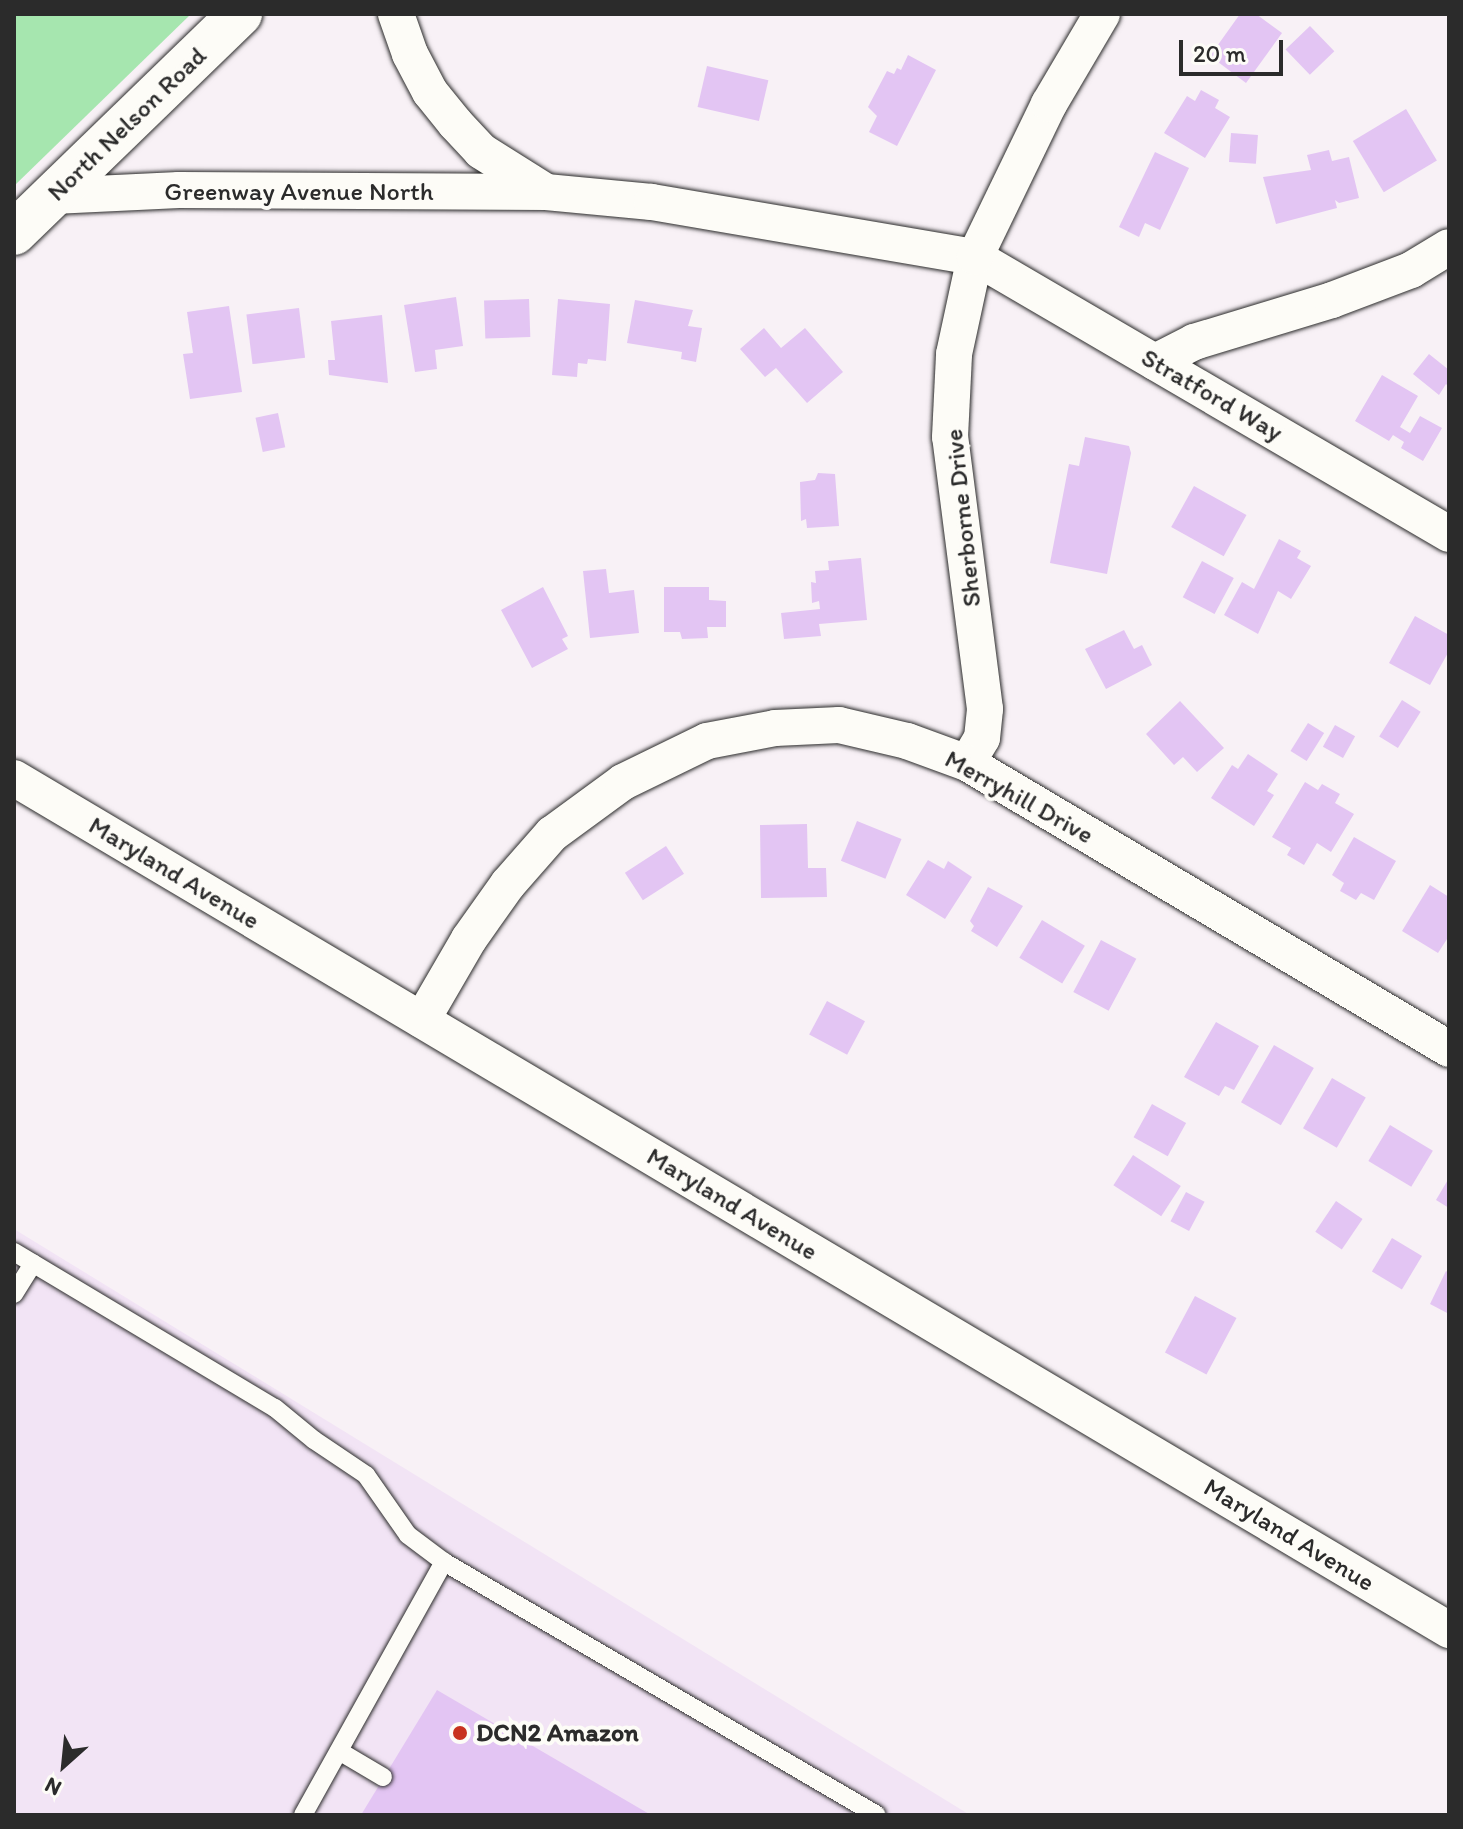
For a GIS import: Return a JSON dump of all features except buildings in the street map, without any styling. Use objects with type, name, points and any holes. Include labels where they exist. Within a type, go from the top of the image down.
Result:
[{"type":"main road","name":"North Nelson Road","points":[[14,233],[240,14]]},
{"type":"street","name":"Greenway Avenue North","points":[[396,14],[410,54],[430,92],[455,123],[481,151],[546,192]]},
{"type":"street","name":"Sherborne Drive","points":[[967,763],[982,738],[985,709],[950,437],[954,354],[975,257],[1049,104],[1102,14]]},
{"type":"street","name":"Greenway Avenue North","points":[[53,196],[179,190],[546,192],[652,202],[975,257]]},
{"type":"street","points":[[1155,362],[1194,342],[1332,300],[1411,270],[1449,247]]},
{"type":"street","name":"Stratford Way","points":[[975,257],[1449,534]]},
{"type":"street","name":"Merryhill Drive","points":[[422,1020],[469,939],[508,884],[552,834],[623,782],[707,741],[775,728],[839,725],[907,741],[967,763],[1449,1049]]},
{"type":"street","name":"Maryland Avenue","points":[[14,778],[1449,1630]]},
{"type":"lane","points":[[14,1252],[275,1408],[314,1440],[366,1475],[408,1535],[444,1562],[877,1815]]},
{"type":"lane","points":[[14,1294],[33,1263]]},
{"type":"lane","points":[[303,1815],[444,1562]]},
{"type":"lane","points":[[339,1751],[383,1777]]},
{"type":"shaded area","points":[[14,1229],[970,1815],[14,1815]]},
{"type":"green space","points":[[14,14],[191,14],[14,186]]},
{"type":"place","name":"DCN2 Amazon","points":[[460,1733]]}]
